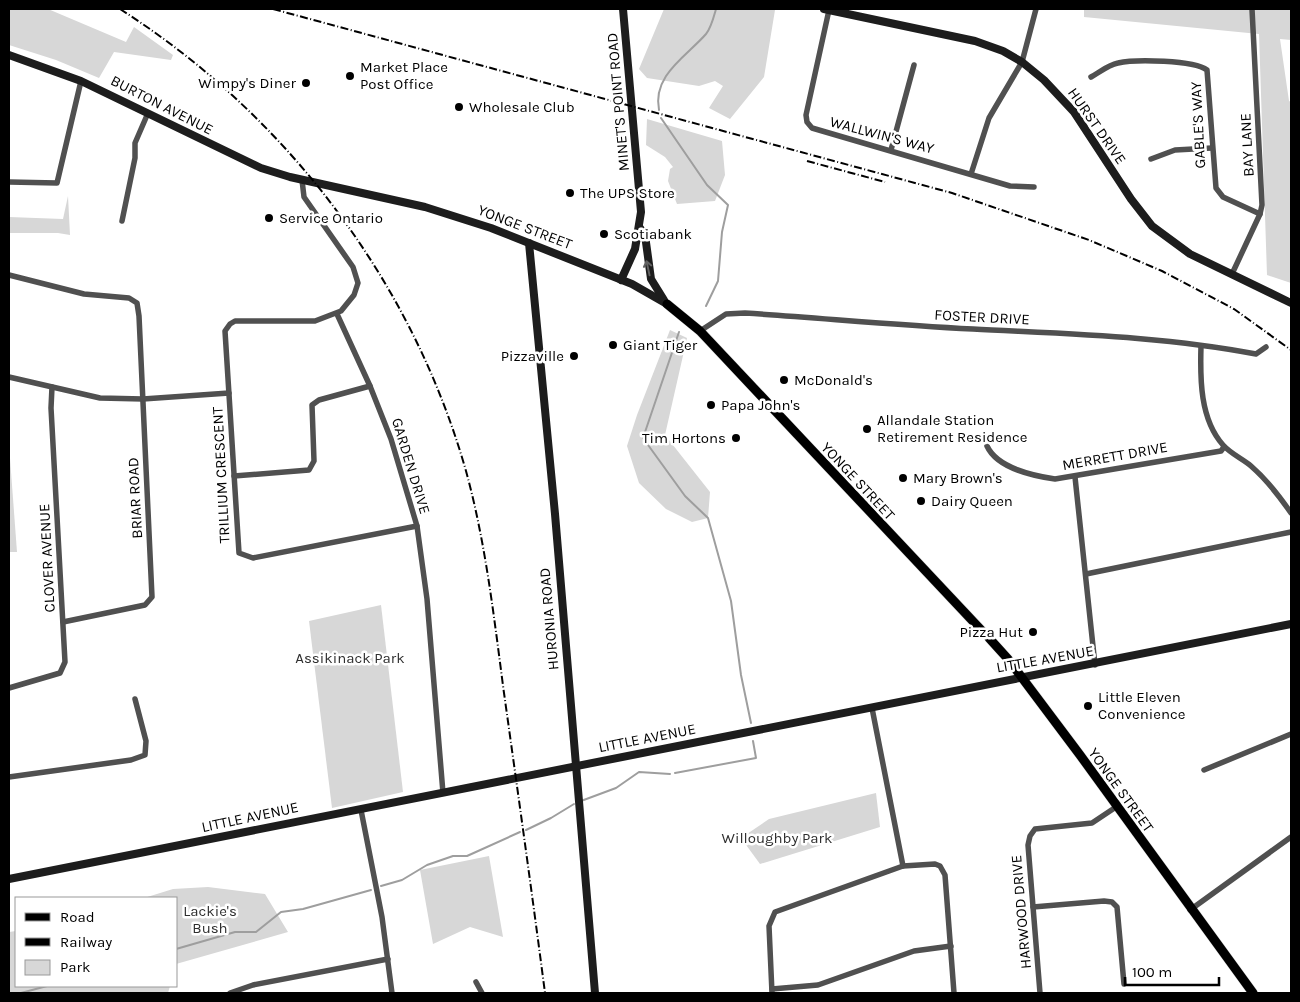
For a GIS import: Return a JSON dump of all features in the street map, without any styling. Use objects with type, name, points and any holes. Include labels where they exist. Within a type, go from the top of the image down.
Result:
[{"type":"main road","name":"YONGE STREET","points":[[667,304],[700,331],[986,636],[1021,678],[1190,910],[1253,993]]},
{"type":"street","name":"MINET'S POINT ROAD","points":[[621,280],[634,249],[640,228],[640,192],[623,9]]},
{"type":"street","name":"HURST DRIVE","points":[[827,9],[975,41],[1003,51],[1022,62],[1044,80],[1074,112],[1131,199],[1152,226],[1190,254],[1291,303]]},
{"type":"street","name":"WALLWIN'S WAY","points":[[827,9],[806,115],[807,122],[816,130],[1010,186],[1034,187]]},
{"type":"street","points":[[971,174],[989,118],[1022,62],[1036,9]]},
{"type":"street","name":"BAY LANE","points":[[1232,274],[1260,214],[1262,205],[1252,9]]},
{"type":"street","name":"BURTON AVENUE","points":[[9,55],[81,81],[260,168],[302,180]]},
{"type":"street","name":"GABLE'S WAY","points":[[1091,78],[1109,66],[1126,61],[1201,66],[1208,75],[1214,183],[1218,192],[1260,214]]},
{"type":"street","points":[[890,150],[914,65]]},
{"type":"street","points":[[9,182],[57,183],[81,81]]},
{"type":"street","points":[[122,221],[135,158],[135,143],[148,113]]},
{"type":"street","points":[[1151,159],[1175,150],[1212,148]]},
{"type":"street","points":[[302,180],[304,197],[357,275],[358,283],[354,295],[346,307],[336,314]]},
{"type":"street","name":"YONGE STREET","points":[[302,180],[425,206],[491,228],[621,280],[667,304]]},
{"type":"street","points":[[640,228],[645,235],[651,279],[667,304]]},
{"type":"street","name":"HURONIA ROAD","points":[[529,243],[556,523],[595,993]]},
{"type":"street","name":"BRIAR ROAD","points":[[9,275],[84,294],[129,298],[137,304],[152,597],[145,605],[63,622]]},
{"type":"street","name":"FOSTER DRIVE","points":[[700,331],[726,314],[746,313],[932,327],[1134,337],[1210,346],[1256,354],[1266,347]]},
{"type":"street","name":"GARDEN DRIVE","points":[[336,314],[370,386],[396,452],[416,526],[427,599],[443,793]]},
{"type":"street","name":"TRILLIUM CRESCENT","points":[[336,314],[315,321],[235,321],[225,331],[239,553],[248,558],[416,526]]},
{"type":"street","points":[[1201,346],[1200,378],[1205,409],[1216,437],[1224,447],[1251,466],[1291,513]]},
{"type":"street","points":[[9,377],[100,398],[143,399],[229,393]]},
{"type":"street","points":[[234,476],[309,470],[314,461],[312,405],[319,400],[370,386]]},
{"type":"street","name":"CLOVER AVENUE","points":[[9,688],[60,673],[65,662],[51,408],[52,387]]},
{"type":"street","name":"MERRETT DRIVE","points":[[987,446],[990,452],[1012,467],[1029,475],[1055,479],[1221,451],[1224,447]]},
{"type":"street","points":[[1075,477],[1095,665]]},
{"type":"street","points":[[1086,574],[1291,532]]},
{"type":"street","name":"LITTLE AVENUE","points":[[9,879],[1021,678],[1095,665],[1291,624]]},
{"type":"street","points":[[9,778],[131,760],[145,755],[146,741],[134,699]]},
{"type":"street","points":[[872,708],[903,866]]},
{"type":"street","points":[[1204,770],[1291,734]]},
{"type":"street","name":"HARWOOD DRIVE","points":[[1040,993],[1028,845],[1031,832],[1035,829],[1092,823],[1116,806]]},
{"type":"street","points":[[361,810],[388,959],[392,993]]},
{"type":"street","points":[[1190,910],[1291,837]]},
{"type":"street","points":[[951,946],[914,951],[818,985],[772,991],[769,926],[770,919],[775,912],[903,866],[935,864],[943,869],[951,946],[954,993]]},
{"type":"street","points":[[1033,907],[1104,901],[1114,903],[1118,907],[1124,984]]},
{"type":"street","points":[[230,993],[253,985],[388,959]]},
{"type":"street","points":[[476,982],[482,993]]},
{"type":"green space","points":[[9,9],[48,9],[126,42],[134,27],[173,55],[171,60],[114,52],[99,78],[56,60],[9,45]]},
{"type":"green space","points":[[664,9],[775,10],[764,77],[730,119],[709,108],[723,86],[715,81],[699,86],[647,78],[639,69]]},
{"type":"green space","points":[[1084,9],[1291,9],[1291,40],[1280,39],[1289,101],[1291,102],[1291,283],[1267,275],[1259,34],[1084,17]]},
{"type":"green space","points":[[647,119],[722,141],[725,175],[715,201],[677,204],[668,181],[670,169],[673,167],[665,157],[646,145]]},
{"type":"green space","points":[[68,196],[70,235],[58,233],[9,233],[9,217],[63,219]]},
{"type":"green space","points":[[670,330],[687,338],[665,435],[710,492],[708,518],[692,522],[666,509],[639,483],[627,446]]},
{"type":"green space","points":[[9,445],[17,552],[9,552]]},
{"type":"green space","name":"Assikinack Park","points":[[381,605],[403,792],[332,808],[309,621]]},
{"type":"green space","name":"Willoughby Park","points":[[876,793],[880,827],[760,864],[741,838],[769,819]]},
{"type":"green space","points":[[489,856],[503,937],[470,927],[433,944],[420,870]]},
{"type":"green space","name":"Lackie's Bush","points":[[208,887],[265,894],[288,932],[178,963],[178,897],[147,897],[173,889]]},
{"type":"green space","points":[[15,931],[15,987],[170,987],[168,993],[9,993],[9,932]]},
{"type":"waterway","points":[[659,110],[658,98],[666,76],[681,58],[706,34],[716,9]]},
{"type":"waterway","points":[[661,118],[707,185],[728,205],[722,232],[718,281],[706,306]]},
{"type":"waterway","points":[[679,332],[643,438],[685,496],[708,518],[731,601],[741,675],[751,723]]},
{"type":"waterway","points":[[675,773],[756,758],[753,741]]},
{"type":"waterway","points":[[581,801],[616,788],[639,772],[670,774]]},
{"type":"waterway","points":[[526,830],[574,804]]},
{"type":"waterway","points":[[381,886],[402,880],[427,865],[453,856],[467,856],[520,832]]},
{"type":"waterway","points":[[178,948],[235,932],[256,932],[281,912],[303,909],[371,890]]},
{"type":"waterway","points":[[21,993],[43,987]]},
{"type":"railway","points":[[120,9],[180,51],[236,99],[288,152],[335,208],[377,269],[412,334],[442,401],[466,471],[484,554],[545,993]]},
{"type":"railway","points":[[273,9],[952,193],[1089,240],[1162,271],[1234,309],[1291,350]]},
{"type":"railway","points":[[807,161],[885,182]]},
{"type":"place","name":"Market Place Post Office","points":[[350,76]]},
{"type":"place","name":"Wimpy's Diner","points":[[306,83]]},
{"type":"place","name":"Wholesale Club","points":[[459,107]]},
{"type":"place","name":"The UPS Store","points":[[570,193]]},
{"type":"place","name":"Service Ontario","points":[[269,218]]},
{"type":"place","name":"Scotiabank","points":[[604,234]]},
{"type":"place","name":"Giant Tiger","points":[[613,345]]},
{"type":"place","name":"Pizzaville","points":[[574,356]]},
{"type":"place","name":"McDonald's","points":[[784,380]]},
{"type":"place","name":"Papa John's","points":[[711,405]]},
{"type":"place","name":"Allandale Station Retirement Residence","points":[[867,429]]},
{"type":"place","name":"Tim Hortons","points":[[736,438]]},
{"type":"place","name":"Mary Brown's","points":[[903,478]]},
{"type":"place","name":"Dairy Queen","points":[[921,501]]},
{"type":"place","name":"Pizza Hut","points":[[1033,632]]},
{"type":"place","name":"Little Eleven Convenience","points":[[1088,706]]}]
